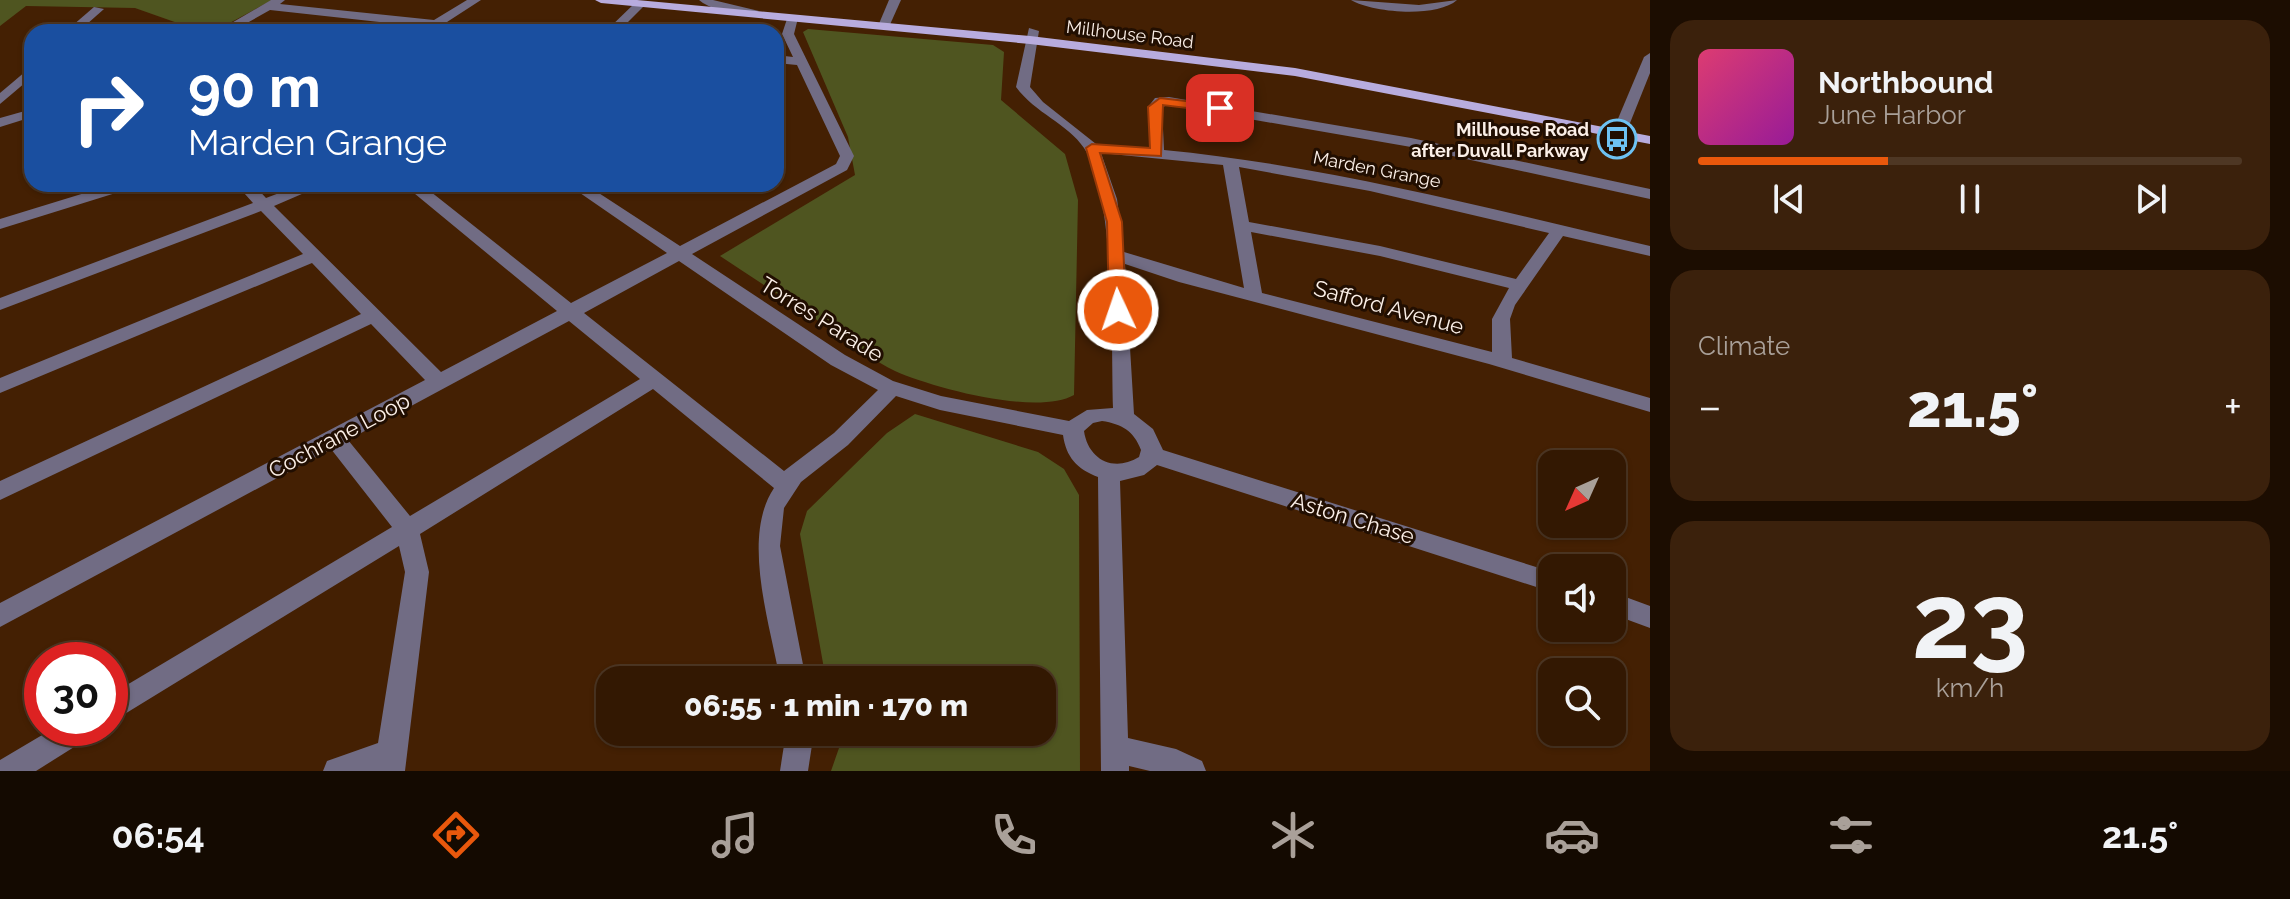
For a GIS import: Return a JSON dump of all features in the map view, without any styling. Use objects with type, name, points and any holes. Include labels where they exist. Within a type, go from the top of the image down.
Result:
[{"type":"main road","name":"Millhouse Road","points":[[601,0],[792,18],[885,22]]},
{"type":"main road","name":"Millhouse Road","points":[[706,1],[1297,67],[1621,127],[1650,128]]},
{"type":"main road","name":"Millhouse Road","points":[[1621,127],[1650,140]]},
{"type":"street","points":[[451,12],[452,5],[458,0]]},
{"type":"street","points":[[435,24],[475,0]]},
{"type":"street","points":[[885,22],[895,0]]},
{"type":"street","points":[[1357,0],[1420,9],[1446,6],[1451,0]]},
{"type":"street","points":[[665,7],[706,1],[764,15]]},
{"type":"street","points":[[236,24],[273,3],[405,24]]},
{"type":"street","points":[[619,24],[640,4]]},
{"type":"street","points":[[80,24],[98,9]]},
{"type":"street","name":"Cochrane Loop","points":[[0,616],[842,167],[847,156],[788,34],[792,18]]},
{"type":"street","points":[[1032,35],[1023,87],[1034,102],[1092,148],[1114,222],[1124,418]]},
{"type":"street","points":[[1621,127],[1650,57]]},
{"type":"street","points":[[784,60],[803,62]]},
{"type":"street","points":[[0,100],[24,78]]},
{"type":"street","points":[[1157,153],[1155,107],[1160,101],[1169,101],[1481,155],[1650,194]]},
{"type":"street","points":[[2,118],[24,114]]},
{"type":"street","name":"Marden Grange","points":[[1092,148],[1230,161],[1370,186],[1650,251]]},
{"type":"street","points":[[1230,161],[1254,296]]},
{"type":"street","points":[[0,224],[106,192]]},
{"type":"street","points":[[252,192],[438,381]]},
{"type":"street","points":[[0,304],[296,192]]},
{"type":"street","points":[[421,192],[787,486]]},
{"type":"street","name":"Torres Parade","points":[[586,192],[838,360],[892,388],[940,403],[1073,429]]},
{"type":"street","points":[[0,231],[58,208]]},
{"type":"street","points":[[1240,225],[1380,251],[1520,285]]},
{"type":"street","points":[[1502,362],[1501,319],[1506,305],[1560,229]]},
{"type":"street","name":"Safford Avenue","points":[[1115,255],[1650,405]]},
{"type":"street","points":[[0,386],[313,256]]},
{"type":"street","points":[[0,491],[374,315]]},
{"type":"street","points":[[128,699],[653,380]]},
{"type":"street","points":[[790,666],[768,546],[773,507],[793,476],[841,439],[892,388]]},
{"type":"street","points":[[1102,414],[1124,418],[1143,430],[1151,443],[1152,455],[1147,465],[1137,471],[1109,472],[1078,455],[1071,443],[1073,429],[1087,417],[1102,414]]},
{"type":"street","points":[[334,438],[407,529],[417,572],[391,762],[337,771]]},
{"type":"street","name":"Aston Chase","points":[[1152,455],[1538,578]]},
{"type":"street","points":[[1109,472],[1115,760],[1176,763],[1192,771]]},
{"type":"street","points":[[1626,608],[1650,617]]},
{"type":"street","points":[[9,771],[50,746]]},
{"type":"street","points":[[794,771],[798,746]]},
{"type":"green space","points":[[0,0],[272,0],[228,24],[180,24],[135,8],[26,6],[0,26]]},
{"type":"green space","points":[[808,29],[993,45],[1004,52],[1001,100],[1065,154],[1078,200],[1074,395],[1057,401],[1011,401],[959,392],[912,378],[880,363],[720,256],[855,175],[848,137],[803,32]]},
{"type":"green space","points":[[915,414],[1038,452],[1064,469],[1079,495],[1080,771],[831,771],[839,746],[1056,746],[1056,666],[824,666],[800,534],[807,511],[887,433]]},
{"type":"place","name":"Millhouse Road after Duvall Parkway","points":[[1617,139]]},
{"type":"route","points":[[1118,310],[1114,222],[1102,173],[1092,148],[1157,153],[1155,107],[1160,101],[1220,108]]}]
